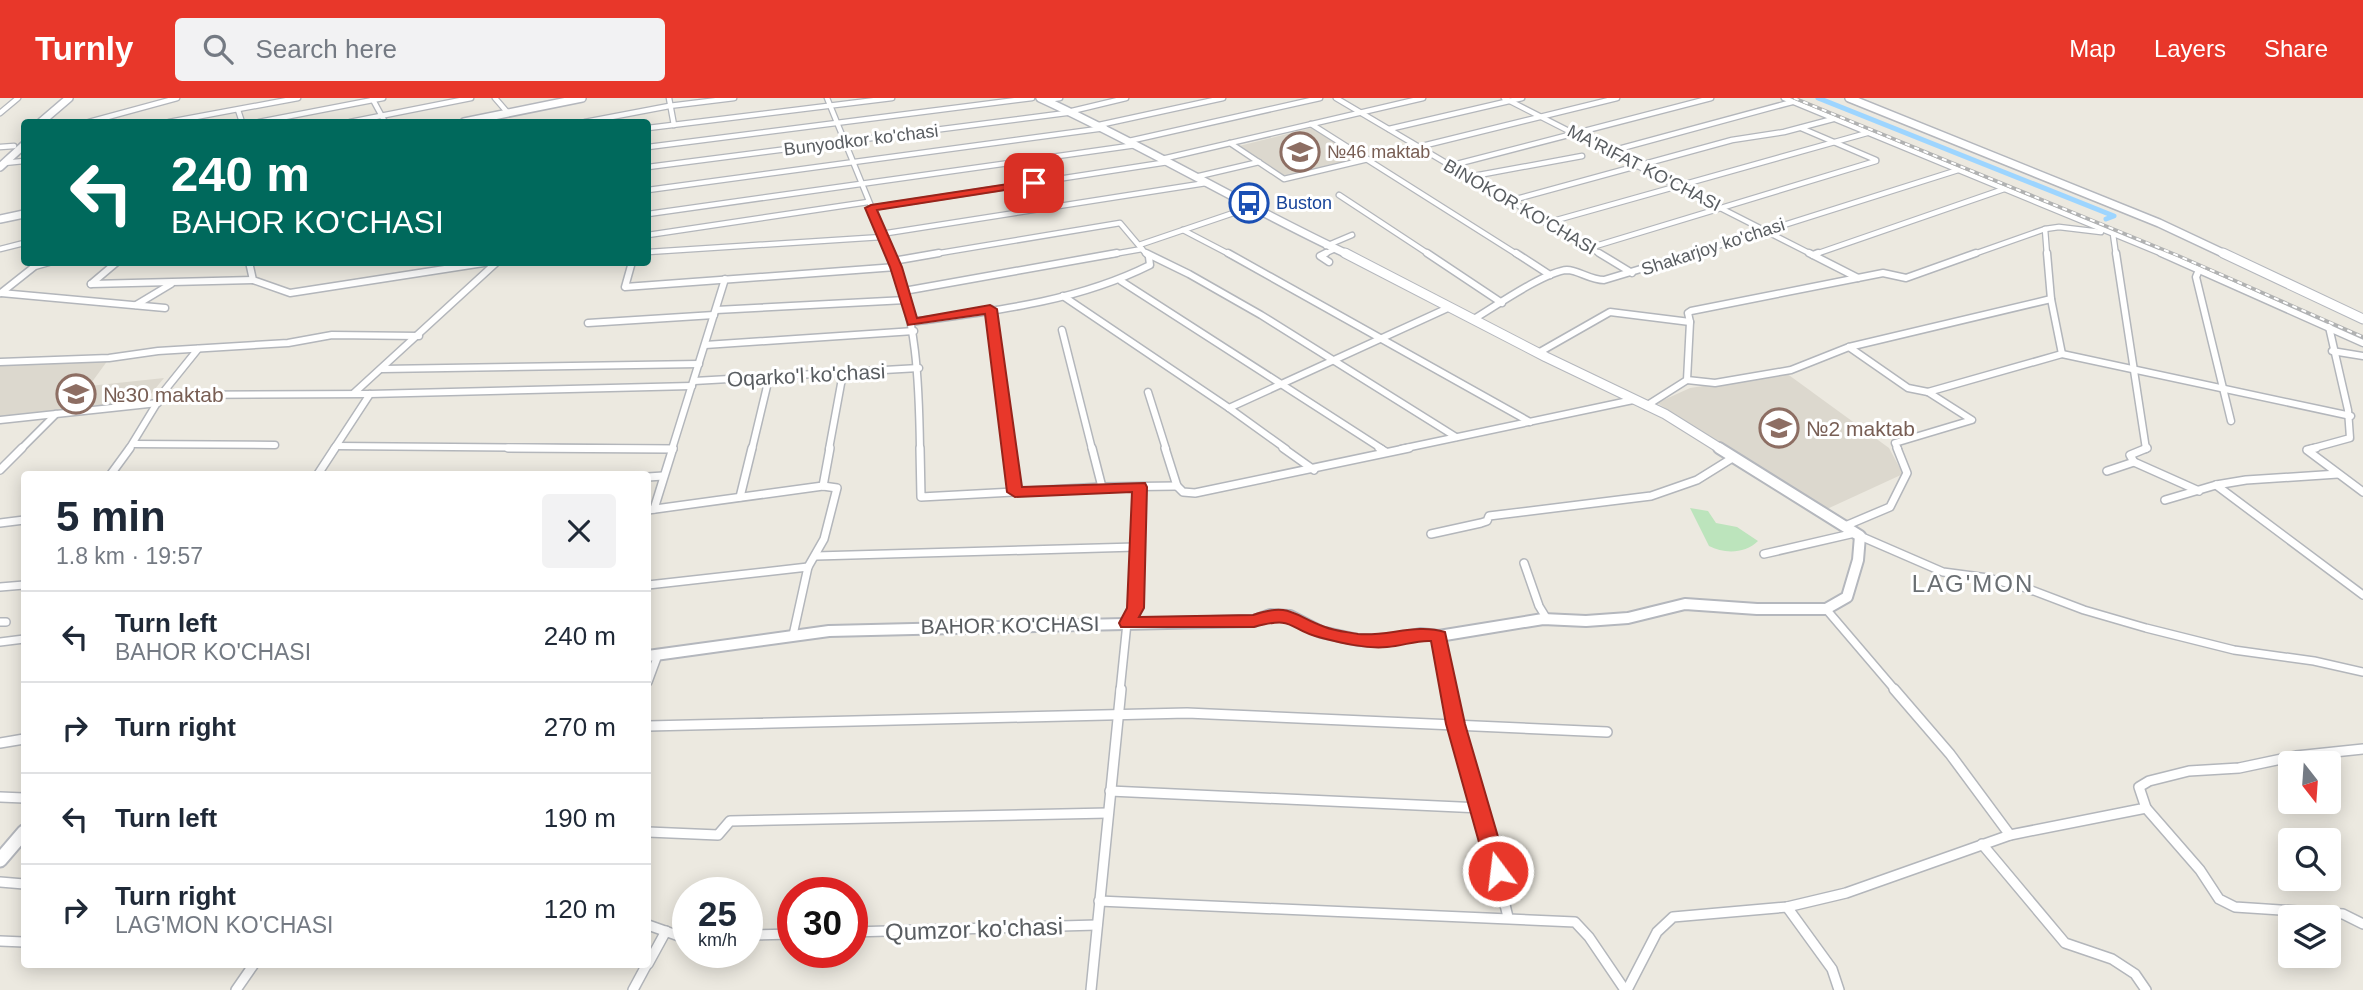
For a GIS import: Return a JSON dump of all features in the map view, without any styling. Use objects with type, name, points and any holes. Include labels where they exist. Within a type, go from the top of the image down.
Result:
[{"type":"street","points":[[0,113],[18,98]]},
{"type":"street","points":[[44,119],[69,98]]},
{"type":"street","points":[[52,119],[76,98]]},
{"type":"street","points":[[100,119],[177,98]]},
{"type":"street","points":[[186,119],[298,98]]},
{"type":"street","points":[[274,119],[383,98]]},
{"type":"street","points":[[366,119],[471,98]]},
{"type":"street","points":[[495,98],[508,113]]},
{"type":"street","points":[[479,119],[559,100],[582,98]]},
{"type":"street","points":[[669,98],[674,125]]},
{"type":"street","points":[[613,119],[669,106],[734,98]]},
{"type":"street","points":[[827,98],[894,264],[912,322],[919,368],[921,497],[1102,487],[1177,486]]},
{"type":"street","points":[[651,128],[892,98]]},
{"type":"street","points":[[651,147],[1032,98]]},
{"type":"street","points":[[1043,99],[1060,98]]},
{"type":"street","name":"Bunyodkor ko'chasi","points":[[651,167],[1073,111],[1126,98]]},
{"type":"street","points":[[651,190],[1102,126],[1223,98]]},
{"type":"street","points":[[651,214],[861,185],[1133,143],[1320,98]]},
{"type":"street","name":"BINOKOR KO'CHASI","points":[[1336,98],[1632,273]]},
{"type":"street","points":[[651,235],[1165,160],[1423,98]]},
{"type":"street","points":[[1389,129],[1507,99],[1522,98]]},
{"type":"street","points":[[1418,147],[1617,98]]},
{"type":"street","points":[[1449,166],[1711,98]]},
{"type":"street","points":[[1784,98],[2199,270],[2363,343]]},
{"type":"street","points":[[1849,98],[2142,215],[2363,319]]},
{"type":"street","points":[[372,99],[382,119]]},
{"type":"street","points":[[1043,99],[1102,126],[1329,248],[1379,269],[1538,353],[1665,414],[1844,527],[1899,555],[1943,572],[1988,578],[2146,628],[2234,650],[2314,661],[2363,672]]},
{"type":"street","name":"MA'RIFAT KO'CHASI","points":[[1507,99],[1858,278]]},
{"type":"street","points":[[1610,151],[1793,102]]},
{"type":"street","points":[[0,105],[11,104]]},
{"type":"street","points":[[238,110],[241,119]]},
{"type":"street","points":[[1508,201],[1732,140],[1801,128],[1834,119]]},
{"type":"street","points":[[1311,124],[1550,275],[1474,318]]},
{"type":"street","points":[[1589,248],[1877,161],[1801,128]]},
{"type":"street","points":[[1546,223],[1867,133]]},
{"type":"street","points":[[1,163],[21,140]]},
{"type":"street","points":[[1230,143],[1284,179],[1368,159]]},
{"type":"street","points":[[0,147],[14,146]]},
{"type":"street","points":[[1,163],[21,147]]},
{"type":"street","points":[[1468,177],[1582,156]]},
{"type":"street","points":[[1,163],[21,161]]},
{"type":"street","points":[[1195,177],[1259,162]]},
{"type":"street","name":"Shakarjoy ko'chasi","points":[[1550,275],[1569,271],[1591,280],[1605,280],[1958,170]]},
{"type":"street","points":[[651,252],[882,235],[1206,183]]},
{"type":"street","points":[[1813,255],[2005,189]]},
{"type":"street","points":[[1339,195],[1502,303]]},
{"type":"street","points":[[904,291],[1141,246],[1251,207]]},
{"type":"street","points":[[0,219],[21,215]]},
{"type":"street","points":[[631,266],[625,287],[894,264],[1120,223],[1149,257],[1150,265],[1121,281],[1063,296],[912,322]]},
{"type":"street","points":[[1687,380],[1690,322],[1688,313],[1691,311],[1883,273],[1906,278],[2045,229],[2059,227],[2111,233]]},
{"type":"street","points":[[2045,229],[2051,299],[2062,354]]},
{"type":"street","points":[[1182,230],[1530,422]]},
{"type":"street","points":[[2111,233],[2136,370],[2147,449],[2130,455],[2134,462],[2200,492]]},
{"type":"street","points":[[1329,262],[1320,256],[1352,235]]},
{"type":"street","points":[[0,249],[21,244]]},
{"type":"street","points":[[1149,257],[1189,274],[1456,437]]},
{"type":"street","points":[[1,293],[35,266]]},
{"type":"street","points":[[112,266],[91,284],[253,280],[290,293],[464,266]]},
{"type":"street","points":[[250,266],[253,280]]},
{"type":"street","points":[[353,394],[493,266]]},
{"type":"street","points":[[2199,270],[2196,277],[2221,390],[2231,421]]},
{"type":"street","points":[[725,279],[673,449],[651,509],[823,486],[837,488],[824,539],[808,567],[793,635]]},
{"type":"street","points":[[1121,281],[1386,453]]},
{"type":"street","points":[[135,305],[173,284]]},
{"type":"street","points":[[1,293],[165,308]]},
{"type":"street","points":[[1063,296],[1229,408],[1314,470]]},
{"type":"street","points":[[1646,407],[1687,380],[1715,383],[1791,370],[1849,347],[2051,299]]},
{"type":"street","points":[[588,323],[906,300]]},
{"type":"street","points":[[1229,408],[1451,306]]},
{"type":"street","points":[[990,309],[1015,492]]},
{"type":"street","points":[[1538,353],[1610,312],[1690,322]]},
{"type":"street","points":[[2329,327],[2332,351],[2351,416],[2350,438],[2307,450],[2363,492]]},
{"type":"street","points":[[1062,330],[1102,487]]},
{"type":"street","points":[[705,345],[914,331]]},
{"type":"street","points":[[0,362],[109,358],[288,343],[332,335],[419,336]]},
{"type":"street","points":[[1844,527],[1889,507],[1907,473],[1895,443],[1972,420],[1928,392],[1908,388],[1849,347]]},
{"type":"street","points":[[113,471],[162,395],[198,349]]},
{"type":"street","points":[[2332,351],[2363,356]]},
{"type":"street","points":[[1928,392],[2062,354],[2351,416]]},
{"type":"street","points":[[382,369],[587,364],[699,365]]},
{"type":"street","name":"Oqarko'l ko'chasi","points":[[162,395],[370,394],[693,384],[919,368]]},
{"type":"street","points":[[823,486],[843,373]]},
{"type":"street","points":[[740,497],[769,378]]},
{"type":"street","points":[[1148,392],[1177,486],[1183,492],[1195,493],[1314,470],[1633,400]]},
{"type":"street","points":[[320,471],[370,394]]},
{"type":"street","points":[[0,420],[158,403]]},
{"type":"street","points":[[0,470],[57,414]]},
{"type":"street","points":[[133,444],[275,445]]},
{"type":"street","points":[[336,446],[673,449]]},
{"type":"street","points":[[1432,534],[1481,523],[1487,521],[1489,516],[1651,496],[1697,480],[1734,457]]},
{"type":"street","points":[[2107,471],[2134,462]]},
{"type":"street","points":[[2165,500],[2200,492],[2216,485],[2246,480],[2339,474]]},
{"type":"street","points":[[651,477],[663,476]]},
{"type":"street","points":[[2216,485],[2363,595]]},
{"type":"street","points":[[1091,990],[1128,623],[1135,608],[1139,487]]},
{"type":"street","points":[[0,523],[21,520]]},
{"type":"street","points":[[1764,554],[1857,534]]},
{"type":"street","points":[[1857,534],[1861,557],[1851,579],[1847,597],[1826,608],[1950,754],[2010,835]]},
{"type":"street","points":[[816,556],[1136,547]]},
{"type":"street","points":[[1524,563],[1539,606],[1547,619]]},
{"type":"street","points":[[651,585],[808,567]]},
{"type":"street","points":[[0,587],[21,585]]},
{"type":"street","name":"BAHOR KO'CHASI","points":[[653,655],[793,635],[946,626],[1254,621],[1270,615],[1280,615],[1290,616],[1321,632],[1358,640],[1387,641],[1420,634],[1439,636],[1547,619],[1586,621],[1628,618],[1685,604],[1757,609],[1826,608]]},
{"type":"street","points":[[1439,636],[1455,724],[1481,808],[1508,917]]},
{"type":"street","points":[[0,642],[21,639]]},
{"type":"street","points":[[651,726],[1187,713],[1607,732]]},
{"type":"street","points":[[0,744],[21,740]]},
{"type":"street","points":[[2363,749],[2295,756],[2239,768],[2189,771],[2149,781],[2139,787],[2146,808],[2200,870],[2219,899],[2235,907],[2343,914],[2363,924]]},
{"type":"street","points":[[1110,791],[1481,808]]},
{"type":"street","points":[[0,797],[21,798]]},
{"type":"street","points":[[1099,901],[1575,922],[1589,937],[1626,990],[1657,932],[1673,917],[1787,907],[1846,893],[2010,835],[2146,808]]},
{"type":"street","points":[[651,832],[718,835],[730,821],[1108,813]]},
{"type":"street","points":[[0,860],[21,836]]},
{"type":"street","points":[[1982,844],[2065,943],[2112,959],[2135,974],[2146,990]]},
{"type":"street","points":[[0,882],[21,884]]},
{"type":"street","points":[[1787,907],[1832,970],[1839,990]]},
{"type":"street","name":"Qumzor ko'chasi","points":[[868,932],[1097,925]]},
{"type":"street","points":[[651,926],[672,933]]},
{"type":"street","points":[[651,957],[666,932]]},
{"type":"street","points":[[0,941],[21,942]]},
{"type":"street","points":[[236,990],[251,968]]},
{"type":"street","points":[[633,990],[645,968]]},
{"type":"shaded area","name":"№46 maktab","points":[[1315,127],[1363,158],[1283,177],[1239,146]]},
{"type":"shaded area","name":"№30 maktab","points":[[108,360],[89,386],[164,378],[145,401],[0,417],[0,366]]},
{"type":"shaded area","name":"№2 maktab","points":[[1786,373],[1889,448],[1903,474],[1827,509],[1657,403],[1690,388]]},
{"type":"green space","points":[[1690,508],[1708,511],[1716,523],[1737,527],[1758,541],[1747,548],[1734,551],[1709,546]]},
{"type":"waterway","points":[[1818,98],[2114,216],[2106,219]]},
{"type":"railway","points":[[1794,98],[2179,256],[2363,337]]},
{"type":"place","name":"№46 maktab","points":[[1300,152]]},
{"type":"place","name":"Buston","points":[[1249,203]]},
{"type":"place","name":"№30 maktab","points":[[76,394]]},
{"type":"place","name":"№2 maktab","points":[[1779,428]]},
{"type":"district","name":"LAG'MON","points":[[1973,583]]},
{"type":"route","points":[[1034,183],[871,208],[896,267],[912,322],[990,309],[1015,492],[1139,487],[1135,608],[1128,623],[1254,621],[1270,615],[1290,616],[1321,632],[1358,640],[1387,641],[1420,634],[1439,636],[1455,724],[1498,871]]}]
